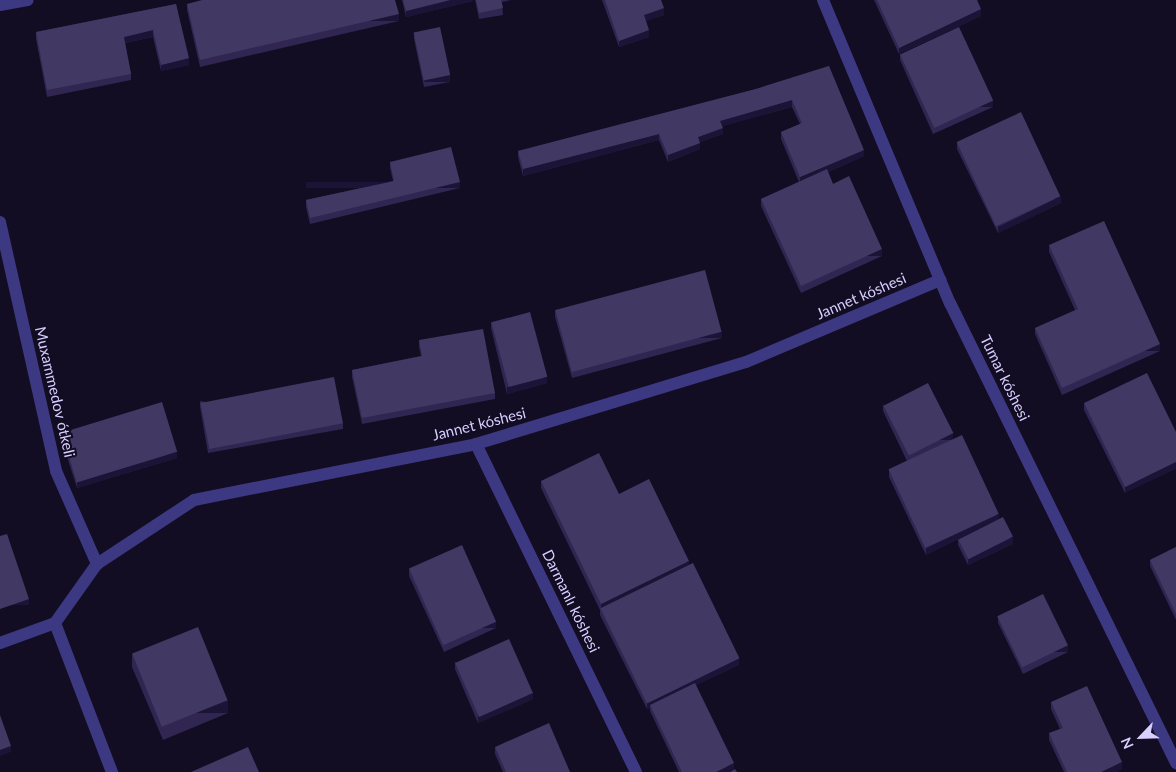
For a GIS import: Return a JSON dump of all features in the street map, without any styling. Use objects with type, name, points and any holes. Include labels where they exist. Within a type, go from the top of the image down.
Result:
[{"type":"street","points":[[0,5],[28,0]]},
{"type":"street","name":"Tumar kóshesi","points":[[822,0],[940,280],[1176,763]]},
{"type":"street","name":"Muxammedov ótkeli","points":[[0,222],[56,471],[97,564]]},
{"type":"street","name":"Jannet kóshesi","points":[[55,623],[97,564],[194,500],[476,444],[746,362],[940,280]]},
{"type":"street","name":"Darmanlı kóshesi","points":[[476,444],[636,772]]},
{"type":"street","points":[[0,643],[55,623],[112,772]]},
{"type":"building","points":[[202,0],[395,0],[399,14],[200,60],[187,4]]},
{"type":"building","points":[[403,0],[450,0],[406,11]]},
{"type":"building","points":[[476,0],[501,0],[503,8],[479,13]]},
{"type":"building","points":[[605,0],[661,0],[664,8],[644,15],[649,30],[619,41]]},
{"type":"building","points":[[877,0],[977,0],[981,9],[899,48]]},
{"type":"building","points":[[176,4],[189,58],[161,65],[153,30],[124,37],[131,74],[47,90],[36,32]]},
{"type":"building","points":[[440,27],[450,75],[424,81],[414,33]]},
{"type":"building","points":[[959,27],[993,100],[934,128],[900,54]]},
{"type":"building","points":[[829,66],[864,150],[800,177],[781,132],[802,123],[792,100],[720,121],[723,128],[698,137],[700,143],[668,155],[659,134],[523,169],[518,151],[756,89]]},
{"type":"building","points":[[1021,112],[1060,196],[996,226],[957,142]]},
{"type":"building","points":[[451,147],[460,182],[310,218],[306,200],[394,181],[390,162]]},
{"type":"building","points":[[827,169],[833,184],[849,176],[882,249],[801,286],[761,199]]},
{"type":"building","points":[[1104,221],[1160,344],[1062,388],[1035,328],[1078,309],[1049,245]]},
{"type":"building","points":[[705,270],[722,332],[572,372],[555,310]]},
{"type":"building","points":[[530,312],[547,377],[509,387],[491,322]]},
{"type":"building","points":[[483,329],[495,393],[362,418],[352,370],[422,356],[419,340]]},
{"type":"building","points":[[1147,373],[1176,432],[1176,462],[1125,487],[1084,403]]},
{"type":"building","points":[[334,377],[343,423],[209,449],[200,403]]},
{"type":"building","points":[[928,383],[953,433],[909,456],[883,406]]},
{"type":"building","points":[[162,402],[177,452],[77,482],[62,433]]},
{"type":"building","points":[[962,435],[999,514],[925,548],[889,469]]},
{"type":"building","points":[[599,453],[619,494],[649,479],[689,561],[601,604],[541,481]]},
{"type":"building","points":[[1003,517],[1013,537],[968,559],[958,540]]},
{"type":"building","points":[[7,534],[29,599],[0,609],[0,536]]},
{"type":"building","points":[[462,545],[496,622],[443,645],[409,569]]},
{"type":"building","points":[[1176,547],[1176,614],[1150,560]]},
{"type":"building","points":[[693,563],[739,658],[647,703],[600,608]]},
{"type":"building","points":[[1043,594],[1068,645],[1022,668],[997,616]]},
{"type":"building","points":[[198,627],[228,700],[162,727],[132,654]]},
{"type":"building","points":[[509,639],[533,693],[479,717],[455,663]]},
{"type":"building","points":[[695,683],[734,763],[716,772],[682,772],[650,705]]},
{"type":"building","points":[[1087,686],[1122,762],[1101,772],[1067,772],[1049,733],[1063,728],[1051,702]]},
{"type":"building","points":[[0,715],[11,746],[0,750]]},
{"type":"building","points":[[549,723],[570,772],[506,772],[495,747]]},
{"type":"building","points":[[248,747],[259,772],[191,772]]}]
